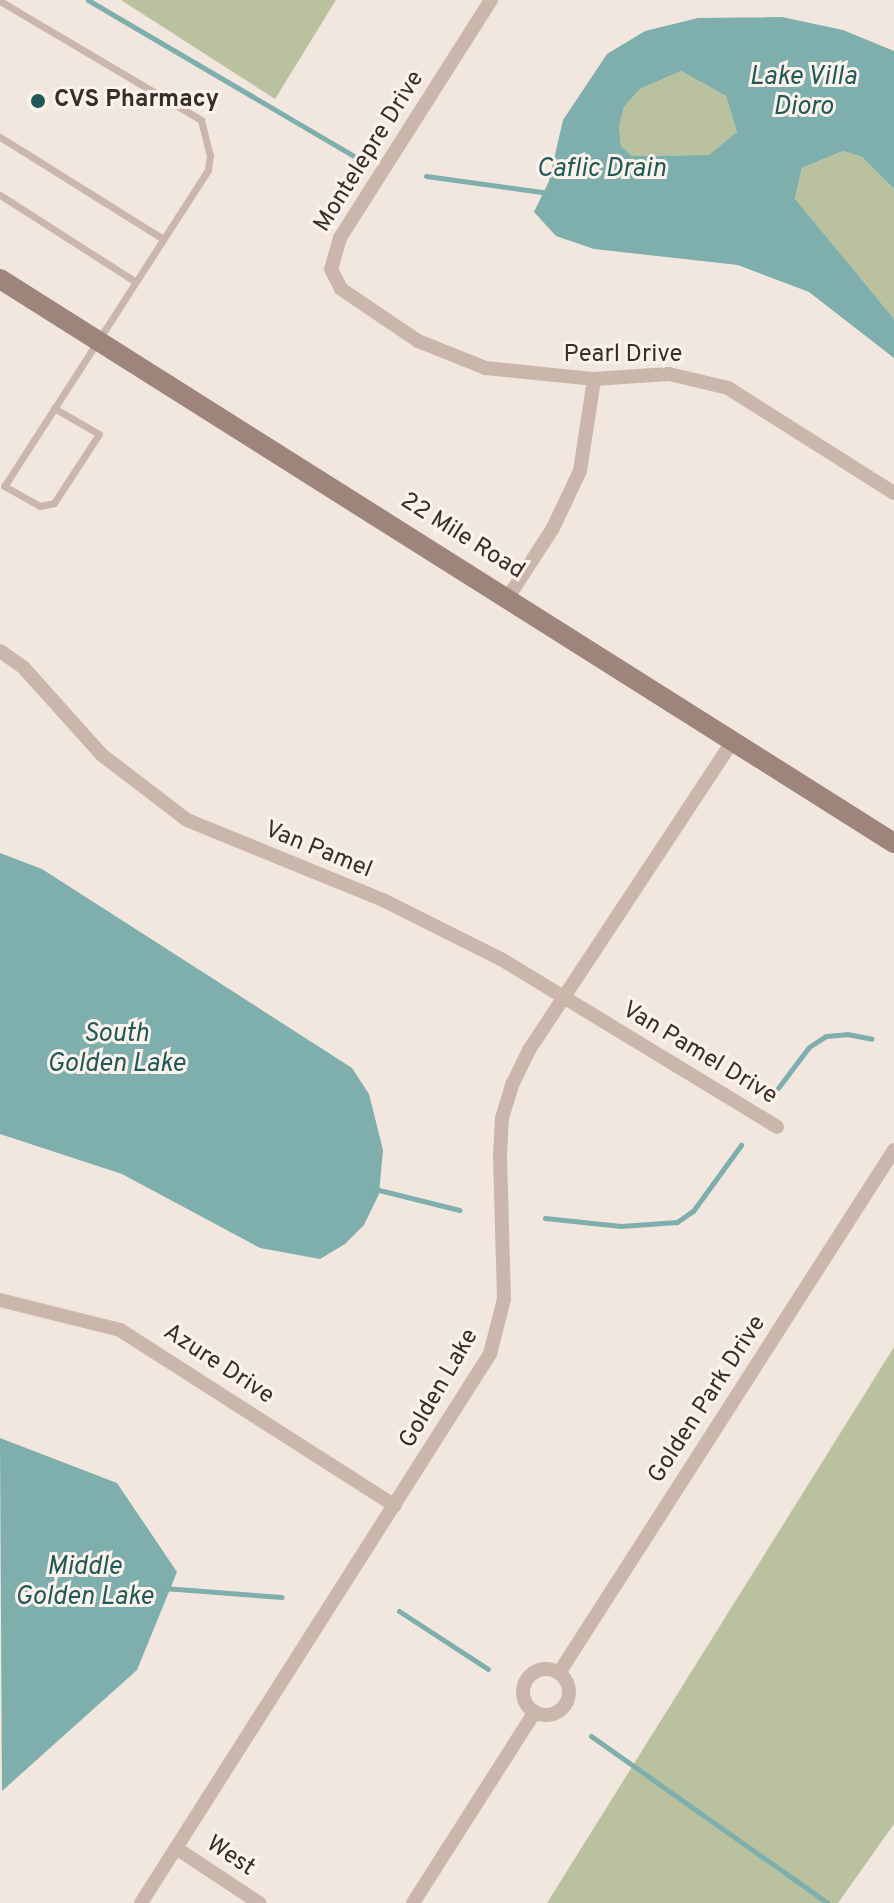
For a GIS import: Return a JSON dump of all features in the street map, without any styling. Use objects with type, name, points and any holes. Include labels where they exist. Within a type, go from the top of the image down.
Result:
[{"type":"street","name":"Montelepre Drive","points":[[381,318],[334,280],[332,255],[491,0]]},
{"type":"street","name":"22 Mile Road","points":[[0,279],[509,596],[894,843]]},
{"type":"street","name":"Pearl Drive","points":[[381,318],[443,354],[485,368],[594,379],[669,374],[728,388],[894,493]]},
{"type":"street","points":[[509,596],[553,528],[580,471],[594,379]]},
{"type":"street","name":"Van Pamel","points":[[0,651],[46,692],[102,755],[187,820],[385,901],[564,996],[598,1019]]},
{"type":"street","name":"Golden Lake","points":[[141,1903],[467,1393],[499,1328],[504,1299],[502,1118],[524,1061],[734,739]]},
{"type":"street","name":"Van Pamel Drive","points":[[598,1019],[777,1127]]},
{"type":"street","name":"Golden Park Drive","points":[[559,1673],[894,1150]]},
{"type":"street","name":"Azure Drive","points":[[0,1300],[120,1330],[395,1506]]},
{"type":"street","points":[[538,1669],[559,1673],[570,1692],[564,1708],[547,1716],[534,1713],[523,1698],[523,1686],[538,1669]]},
{"type":"street","points":[[413,1903],[534,1713]]},
{"type":"street","name":"West","points":[[176,1848],[259,1903]]},
{"type":"lane","points":[[0,1],[201,120],[208,170],[163,239],[136,282],[98,340],[54,408],[4,486],[40,506],[54,503],[99,434],[54,408]]},
{"type":"lane","points":[[0,138],[163,239]]},
{"type":"lane","points":[[0,195],[136,282]]},
{"type":"green space","points":[[121,0],[336,0],[275,99]]},
{"type":"green space","points":[[681,71],[726,96],[737,132],[710,155],[632,156],[621,146],[619,127],[624,107],[640,89]]},
{"type":"green space","points":[[843,151],[862,157],[894,189],[894,319],[795,200],[802,168]]},
{"type":"green space","points":[[894,1347],[894,1824],[838,1903],[547,1903]]},
{"type":"water","name":"Lake Villa Dioro","points":[[782,17],[843,30],[894,51],[894,189],[862,157],[843,151],[802,168],[795,199],[894,319],[894,358],[809,292],[738,265],[594,249],[556,236],[534,212],[549,181],[563,120],[607,54],[645,31],[698,18]],"holes":[[[681,71],[726,96],[737,132],[709,155],[632,156],[621,146],[619,127],[624,107],[640,89]]]},
{"type":"water","name":"South Golden Lake","points":[[0,853],[42,869],[352,1068],[369,1094],[383,1150],[379,1194],[364,1225],[345,1244],[320,1259],[260,1248],[122,1174],[0,1134]]},
{"type":"water","name":"Middle Golden Lake","points":[[0,1438],[117,1483],[177,1572],[137,1670],[2,1791]]},
{"type":"waterway","name":"Caflic Drain","points":[[88,0],[354,156]]},
{"type":"waterway","name":"Caflic Drain","points":[[426,176],[549,193]]},
{"type":"waterway","points":[[778,1088],[809,1047],[826,1036],[847,1034],[872,1039]]},
{"type":"waterway","points":[[545,1218],[621,1226],[677,1222],[693,1211],[741,1145]]},
{"type":"waterway","points":[[375,1189],[459,1210]]},
{"type":"waterway","points":[[164,1588],[282,1597]]},
{"type":"waterway","points":[[399,1611],[488,1669]]},
{"type":"waterway","points":[[591,1736],[828,1903]]},
{"type":"place","name":"CVS Pharmacy","points":[[38,101]]}]
